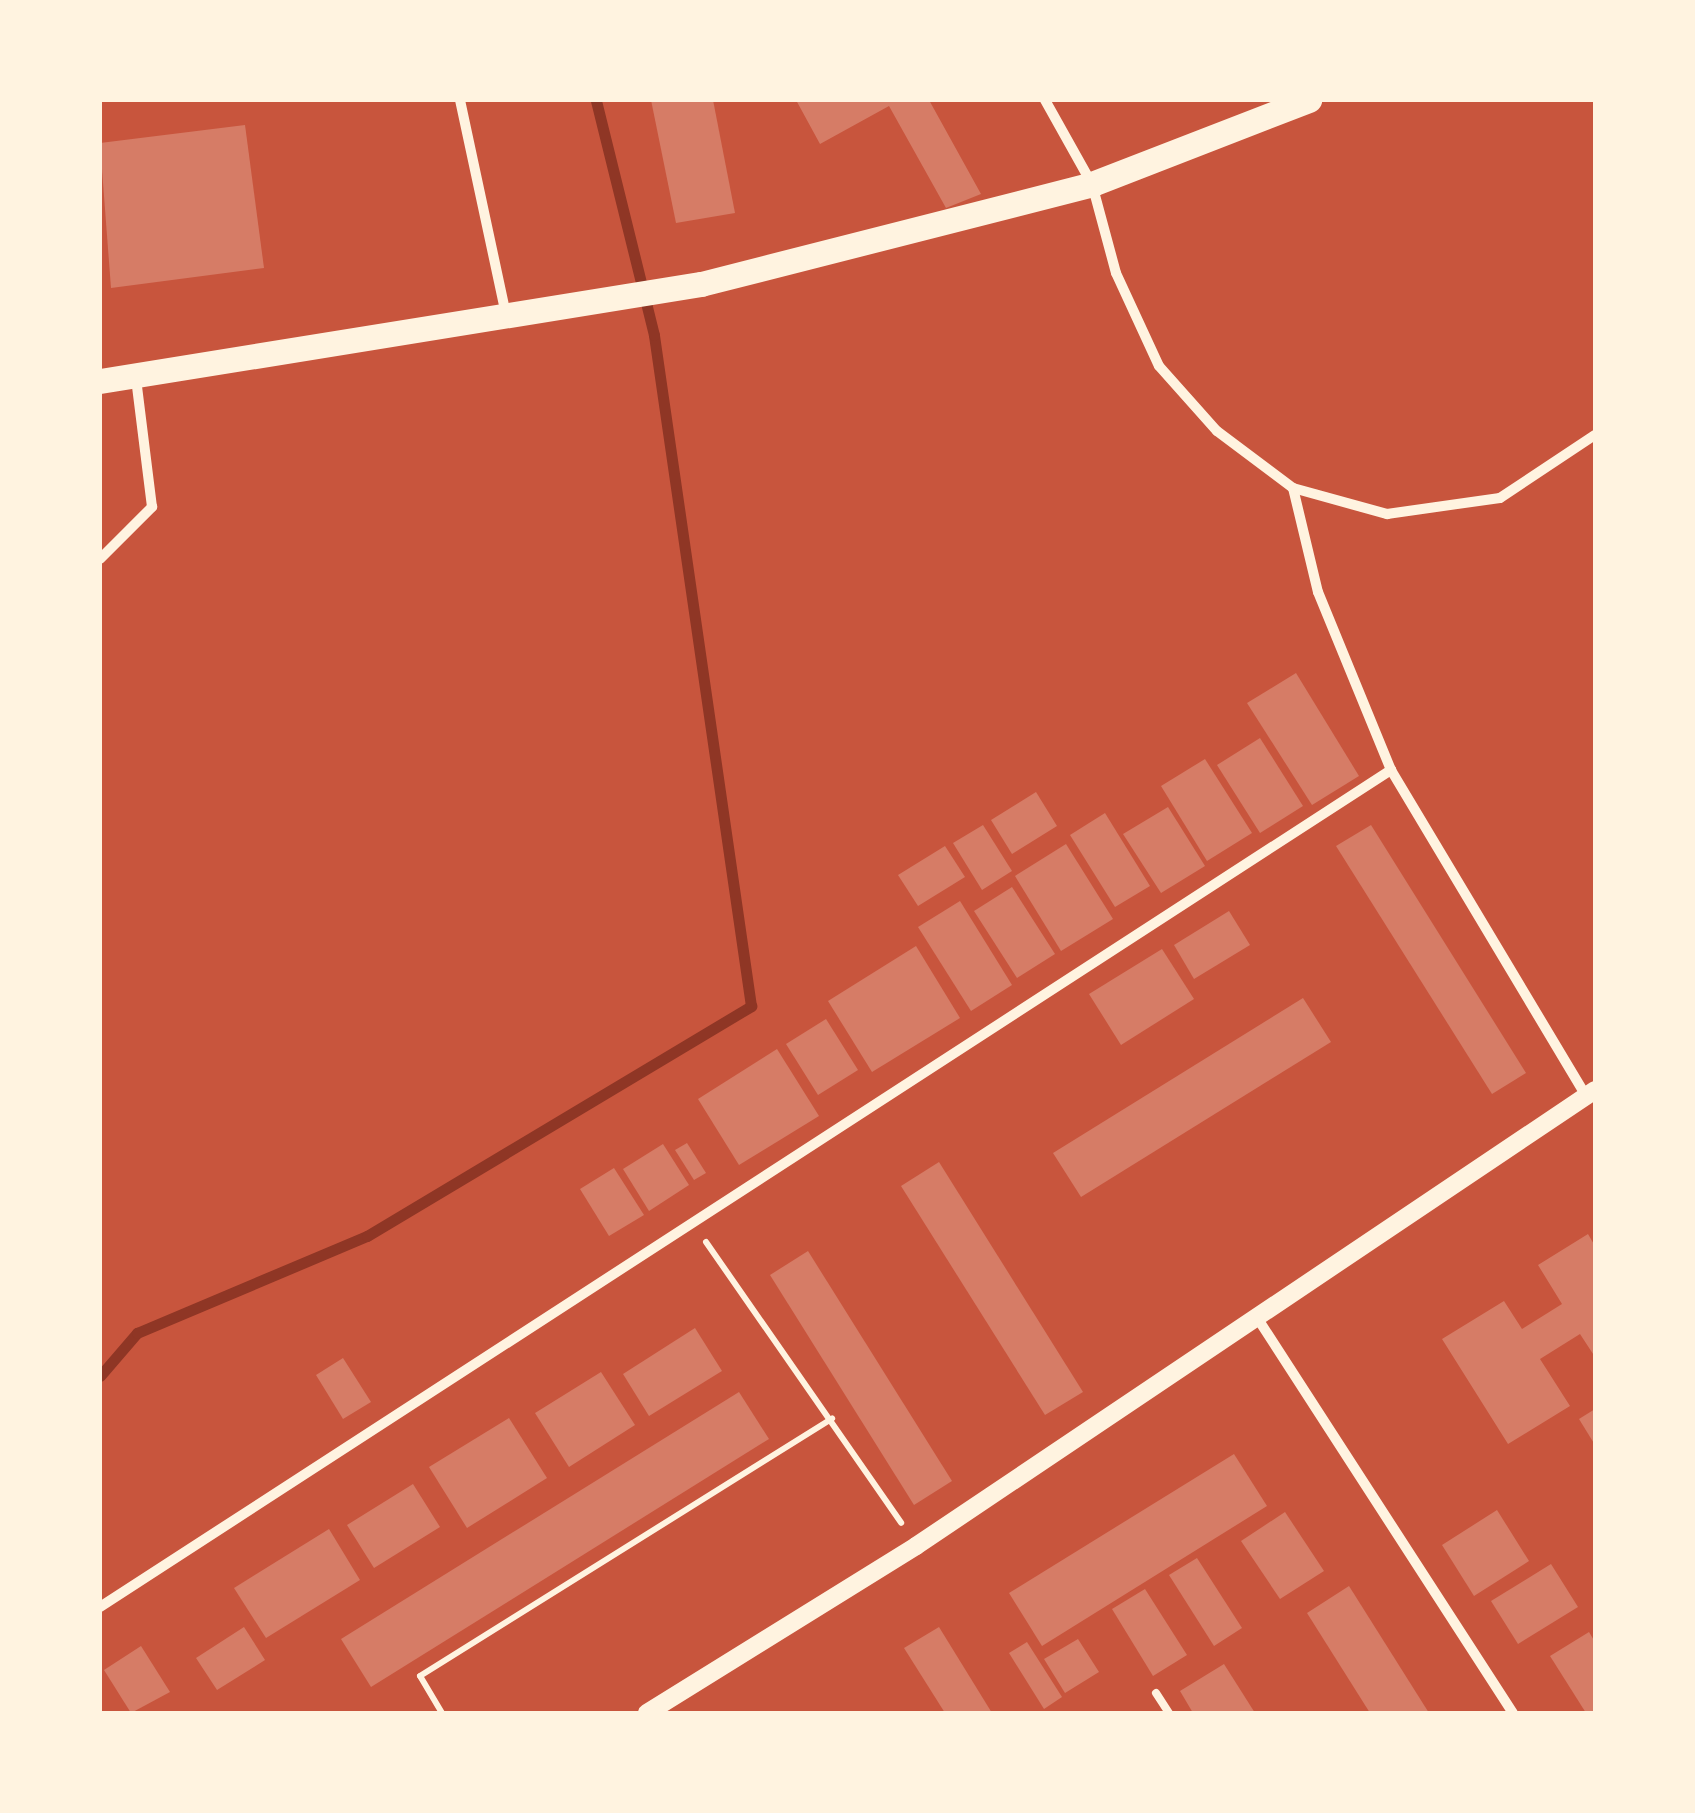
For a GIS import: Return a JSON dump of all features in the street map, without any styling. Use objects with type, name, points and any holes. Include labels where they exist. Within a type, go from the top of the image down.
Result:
[{"type":"main road","points":[[100,381],[136,379],[701,284],[1092,184],[1309,100]]},
{"type":"street","points":[[460,100],[506,317]]},
{"type":"street","points":[[1045,100],[1092,184],[1116,273],[1160,366],[1218,431],[1292,488],[1387,514],[1500,498],[1595,435]]},
{"type":"street","points":[[100,560],[152,506],[136,379]]},
{"type":"street","points":[[648,1713],[916,1546],[1590,1093],[1392,770],[1318,592],[1292,488]]},
{"type":"street","points":[[100,1606],[1392,770]]},
{"type":"street","points":[[1258,1319],[1513,1713]]},
{"type":"lane","points":[[1156,1693],[1168,1713]]},
{"type":"path","points":[[694,1224],[916,1546]]},
{"type":"path","points":[[442,1713],[420,1676],[832,1420]]},
{"type":"building","points":[[651,100],[713,100],[735,213],[676,223]]},
{"type":"building","points":[[796,100],[929,100],[981,194],[946,208],[889,106],[820,144]]},
{"type":"building","points":[[245,125],[264,268],[111,288],[100,143]]},
{"type":"building","points":[[1296,673],[1359,776],[1312,805],[1247,703]]},
{"type":"building","points":[[1260,738],[1303,806],[1260,833],[1217,765]]},
{"type":"building","points":[[1205,759],[1252,833],[1207,861],[1161,786]]},
{"type":"building","points":[[1036,792],[1057,826],[1012,854],[991,820]]},
{"type":"building","points":[[1168,807],[1205,866],[1161,893],[1123,834]]},
{"type":"building","points":[[1105,813],[1150,886],[1115,907],[1070,835]]},
{"type":"building","points":[[983,825],[1012,871],[982,890],[953,843]]},
{"type":"building","points":[[1371,825],[1526,1073],[1492,1094],[1336,846]]},
{"type":"building","points":[[1066,844],[1113,919],[1061,951],[1015,876]]},
{"type":"building","points":[[945,846],[965,877],[918,906],[898,875]]},
{"type":"building","points":[[1012,887],[1055,954],[1017,978],[974,911]]},
{"type":"building","points":[[960,901],[1012,985],[971,1011],[918,927]]},
{"type":"building","points":[[1229,911],[1250,945],[1194,979],[1174,945]]},
{"type":"building","points":[[916,946],[960,1018],[872,1072],[828,1001]]},
{"type":"building","points":[[1162,949],[1194,999],[1121,1045],[1089,994]]},
{"type":"building","points":[[1303,998],[1331,1042],[1081,1197],[1053,1153]]},
{"type":"building","points":[[826,1019],[858,1070],[818,1095],[786,1044]]},
{"type":"building","points":[[777,1049],[819,1116],[739,1165],[698,1099]]},
{"type":"building","points":[[687,1143],[706,1173],[694,1180],[675,1150]]},
{"type":"building","points":[[663,1144],[689,1185],[649,1211],[623,1169]]},
{"type":"building","points":[[939,1162],[1083,1392],[1045,1415],[901,1186]]},
{"type":"building","points":[[614,1168],[644,1215],[609,1236],[580,1189]]},
{"type":"building","points":[[1588,1234],[1595,1246],[1595,1357],[1580,1334],[1540,1359],[1570,1406],[1508,1444],[1442,1339],[1504,1301],[1522,1329],[1562,1304],[1538,1265]]},
{"type":"building","points":[[808,1251],[952,1481],[914,1505],[770,1275]]},
{"type":"building","points":[[695,1328],[722,1371],[649,1416],[623,1374]]},
{"type":"building","points":[[343,1358],[371,1402],[343,1419],[316,1375]]},
{"type":"building","points":[[601,1372],[635,1425],[569,1467],[535,1413]]},
{"type":"building","points":[[739,1392],[769,1439],[371,1687],[341,1639]]},
{"type":"building","points":[[1595,1409],[1595,1445],[1579,1419]]},
{"type":"building","points":[[509,1418],[547,1478],[467,1528],[429,1467]]},
{"type":"building","points":[[1234,1454],[1267,1506],[1042,1646],[1009,1593]]},
{"type":"building","points":[[413,1484],[440,1527],[374,1568],[347,1525]]},
{"type":"building","points":[[1497,1510],[1529,1561],[1474,1596],[1442,1545]]},
{"type":"building","points":[[1285,1512],[1324,1571],[1280,1599],[1241,1541]]},
{"type":"building","points":[[329,1529],[360,1580],[266,1638],[234,1588]]},
{"type":"building","points":[[1197,1558],[1242,1628],[1214,1646],[1169,1575]]},
{"type":"building","points":[[1551,1564],[1578,1607],[1518,1644],[1491,1601]]},
{"type":"building","points":[[1349,1586],[1429,1713],[1370,1713],[1307,1613]]},
{"type":"building","points":[[1145,1589],[1187,1655],[1153,1676],[1112,1609]]},
{"type":"building","points":[[244,1627],[265,1660],[217,1690],[196,1658]]},
{"type":"building","points":[[939,1627],[992,1713],[945,1713],[904,1648]]},
{"type":"building","points":[[1589,1632],[1595,1642],[1595,1713],[1586,1713],[1550,1656]]},
{"type":"building","points":[[1078,1639],[1099,1672],[1065,1693],[1044,1659]]},
{"type":"building","points":[[1027,1642],[1062,1697],[1044,1709],[1009,1653]]},
{"type":"building","points":[[141,1646],[170,1692],[131,1713],[104,1670]]},
{"type":"building","points":[[1224,1664],[1255,1713],[1193,1713],[1180,1691]]},
{"type":"waterway","points":[[100,1376],[137,1333],[367,1236],[751,1006],[654,335],[596,100]]}]
